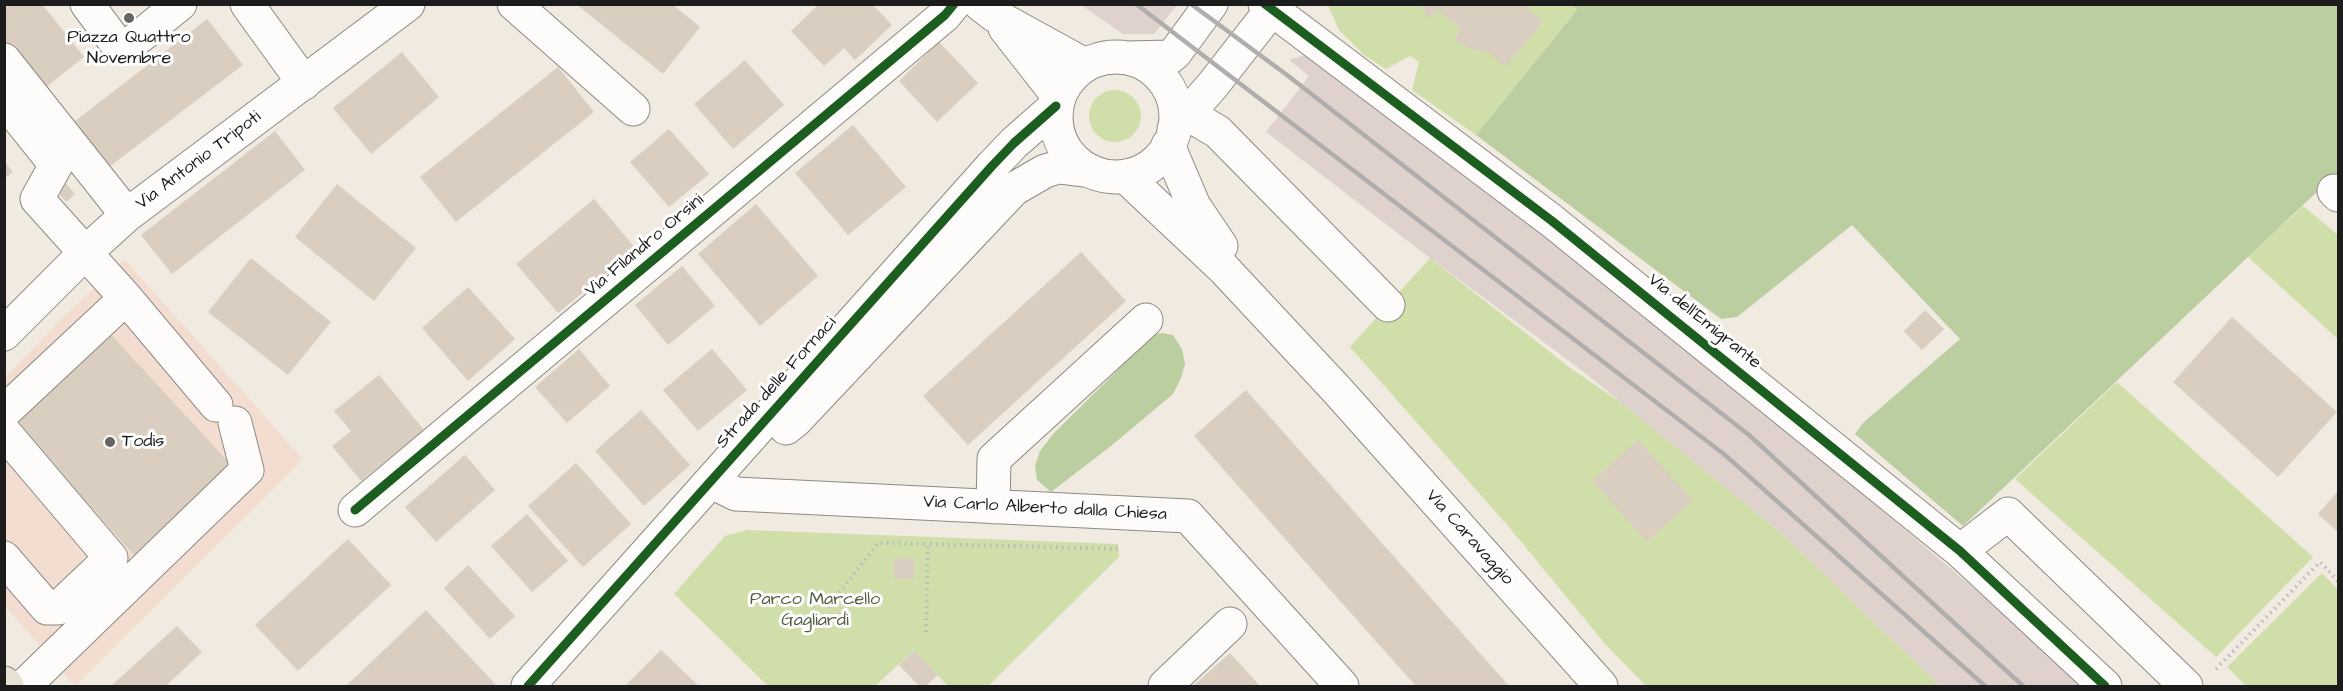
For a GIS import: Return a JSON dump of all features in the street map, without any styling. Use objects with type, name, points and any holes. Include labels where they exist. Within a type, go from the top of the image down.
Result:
[{"type":"street","points":[[87,4],[116,44],[128,46],[180,4]]},
{"type":"street","points":[[247,4],[304,83]]},
{"type":"street","name":"Via Antonio Tripoti","points":[[4,334],[85,253],[127,216],[408,4]]},
{"type":"street","points":[[514,4],[633,109]]},
{"type":"street","name":"Via Filandro Orsini","points":[[355,510],[936,23],[954,4]]},
{"type":"street","points":[[1211,4],[1170,57],[1099,59],[1085,65],[1065,84],[1058,101],[1056,119],[1062,144],[1080,165],[1102,175],[1125,176],[1143,170],[1157,160],[1177,129],[1271,6]]},
{"type":"street","name":"Via dell'Emigrante","points":[[1271,6],[1552,221],[1960,551],[2105,687]]},
{"type":"street","points":[[987,10],[1085,65]]},
{"type":"street","points":[[987,10],[1019,44],[1058,101]]},
{"type":"street","points":[[1128,58],[1148,66],[1163,80],[1169,89],[1175,108],[1177,129]]},
{"type":"street","points":[[4,60],[127,216]]},
{"type":"street","points":[[4,100],[56,165],[37,199],[226,414],[247,470],[24,687]]},
{"type":"street","name":"Strada delle Fornaci","points":[[528,687],[992,166],[1058,101]]},
{"type":"street","points":[[1177,129],[1218,132],[1388,305]]},
{"type":"street","name":"Via Caravaggio","points":[[1177,129],[1194,206],[1232,263],[1298,338],[1337,390]]},
{"type":"street","name":"Strada delle Fornaci","points":[[718,475],[796,420],[1014,189],[1045,171],[1059,167],[1091,171]]},
{"type":"street","name":"Via Caravaggio","points":[[1125,176],[1224,269],[1337,390],[1601,687]]},
{"type":"street","points":[[4,412],[126,298]]},
{"type":"street","points":[[993,507],[994,459],[1146,320]]},
{"type":"street","points":[[4,432],[120,569],[123,580],[122,591]]},
{"type":"street","name":"Via Carlo Alberto dalla Chiesa","points":[[718,475],[736,494],[1188,516],[1342,687]]},
{"type":"street","points":[[1960,551],[2008,514],[2186,687]]},
{"type":"street","points":[[4,558],[47,608],[58,608],[111,558]]},
{"type":"street","points":[[1165,687],[1230,624]]},
{"type":"path","points":[[828,607],[878,543],[1113,550],[1128,547]]},
{"type":"path","points":[[926,632],[928,544]]},
{"type":"path","points":[[2218,667],[2320,562],[2338,581]]},
{"type":"shaded area","points":[[1081,5],[1177,5],[1154,34],[1123,34]]},
{"type":"shaded area","points":[[1310,53],[1672,331],[2038,643],[2082,686],[1940,686],[1781,533],[1580,369],[1266,132],[1309,76],[1289,60]]},
{"type":"shaded area","points":[[125,260],[303,459],[75,686],[5,606],[4,379],[64,316]]},
{"type":"green space","points":[[1571,4],[1577,10],[1476,135],[1412,90],[1419,62],[1410,56],[1386,69],[1365,56],[1339,30],[1328,5]]},
{"type":"green space","points":[[1574,5],[2338,5],[2338,172],[1963,526],[1855,434],[1863,423],[1960,339],[1852,225],[1737,317],[1721,319],[1476,135],[1577,10]]},
{"type":"green space","points":[[1115,90],[1125,92],[1133,98],[1139,106],[1141,116],[1139,126],[1133,134],[1125,140],[1115,142],[1105,140],[1097,134],[1091,126],[1089,116],[1091,106],[1097,98],[1105,92]]},
{"type":"green space","points":[[2303,206],[2338,235],[2338,339],[2248,257]]},
{"type":"green space","points":[[1430,258],[1569,367],[1623,404],[1781,533],[1940,686],[1646,686],[1607,646],[1508,526],[1350,347]]},
{"type":"green space","points":[[1161,333],[1173,335],[1182,349],[1185,364],[1173,394],[1051,492],[1037,480],[1035,466],[1040,451],[1054,433],[1117,371],[1146,337]]},
{"type":"green space","points":[[2117,382],[2313,557],[2216,657],[2015,479]]},
{"type":"green space","name":"Parco Marcello Gagliardi","points":[[747,530],[1118,544],[1119,557],[988,686],[948,686],[914,650],[875,686],[768,686],[674,594],[725,536]]},
{"type":"green space","points":[[2322,573],[2338,590],[2338,686],[2246,686],[2227,667]]},
{"type":"building","points":[[4,4],[42,4],[84,57],[37,94],[4,54]]},
{"type":"building","points":[[576,4],[672,4],[700,27],[663,74]]},
{"type":"building","points":[[819,4],[872,4],[892,25],[855,60],[844,48],[824,66],[791,31]]},
{"type":"building","points":[[1419,4],[1529,4],[1528,9],[1543,22],[1505,67],[1489,53],[1471,49],[1454,41],[1460,29],[1439,11],[1429,18]]},
{"type":"building","points":[[207,19],[243,65],[105,170],[70,125]]},
{"type":"building","points":[[939,42],[978,83],[937,122],[899,81]]},
{"type":"building","points":[[402,52],[439,97],[371,154],[333,108]]},
{"type":"building","points":[[745,60],[784,105],[733,149],[694,104]]},
{"type":"building","points":[[558,67],[594,112],[456,222],[420,177]]},
{"type":"building","points":[[853,125],[906,187],[848,235],[795,173]]},
{"type":"building","points":[[669,129],[709,174],[669,207],[630,162]]},
{"type":"building","points":[[275,131],[305,170],[172,274],[141,235]]},
{"type":"building","points":[[4,161],[13,172],[4,179]]},
{"type":"building","points":[[63,180],[75,194],[66,202],[54,188]]},
{"type":"building","points":[[337,184],[416,248],[374,301],[295,237]]},
{"type":"building","points":[[594,199],[636,249],[558,313],[516,264]]},
{"type":"building","points":[[756,204],[818,276],[760,326],[698,254]]},
{"type":"building","points":[[1081,252],[1126,301],[968,445],[923,396]]},
{"type":"building","points":[[251,258],[331,322],[288,375],[208,312]]},
{"type":"building","points":[[682,266],[715,306],[668,345],[635,305]]},
{"type":"building","points":[[468,287],[515,339],[468,381],[422,328]]},
{"type":"building","points":[[1925,310],[1944,329],[1922,350],[1904,331]]},
{"type":"building","points":[[2232,317],[2337,412],[2278,477],[2173,382]]},
{"type":"building","points":[[105,328],[233,467],[134,555],[11,419]]},
{"type":"building","points":[[579,349],[610,386],[567,423],[535,387]]},
{"type":"building","points":[[712,349],[747,390],[698,431],[663,390]]},
{"type":"building","points":[[379,375],[424,430],[361,481],[332,446],[351,431],[334,411]]},
{"type":"building","points":[[1246,390],[1509,686],[1416,686],[1324,583],[1194,436]]},
{"type":"building","points":[[641,410],[690,465],[644,506],[595,451]]},
{"type":"building","points":[[1638,440],[1693,500],[1647,542],[1592,481]]},
{"type":"building","points":[[465,455],[495,490],[436,542],[405,507]]},
{"type":"building","points":[[576,463],[631,524],[583,567],[528,506]]},
{"type":"building","points":[[2338,491],[2338,532],[2318,514]]},
{"type":"building","points":[[527,514],[568,561],[532,592],[491,546]]},
{"type":"building","points":[[348,539],[391,585],[298,671],[255,625]]},
{"type":"building","points":[[894,558],[914,558],[914,579],[894,579]]},
{"type":"building","points":[[468,565],[515,616],[490,639],[444,588]]},
{"type":"building","points":[[426,610],[497,686],[346,686]]},
{"type":"building","points":[[177,626],[202,652],[168,684],[170,686],[111,686]]},
{"type":"building","points":[[661,650],[699,686],[625,686]]},
{"type":"building","points":[[914,650],[938,675],[926,686],[919,686],[899,665]]},
{"type":"building","points":[[1230,653],[1260,686],[1193,686]]},
{"type":"railway","points":[[1136,4],[1725,455],[1985,686]]},
{"type":"railway","points":[[1191,4],[1287,75],[1749,435],[2023,686]]},
{"type":"cycle path","points":[[355,510],[945,15],[954,4]]},
{"type":"cycle path","points":[[1265,4],[1552,221],[1960,551],[2105,686]]},
{"type":"cycle path","points":[[528,686],[992,166],[1056,106]]},
{"type":"place","name":"Piazza Quattro Novembre","points":[[129,18]]},
{"type":"place","name":"Todis","points":[[110,442]]}]
